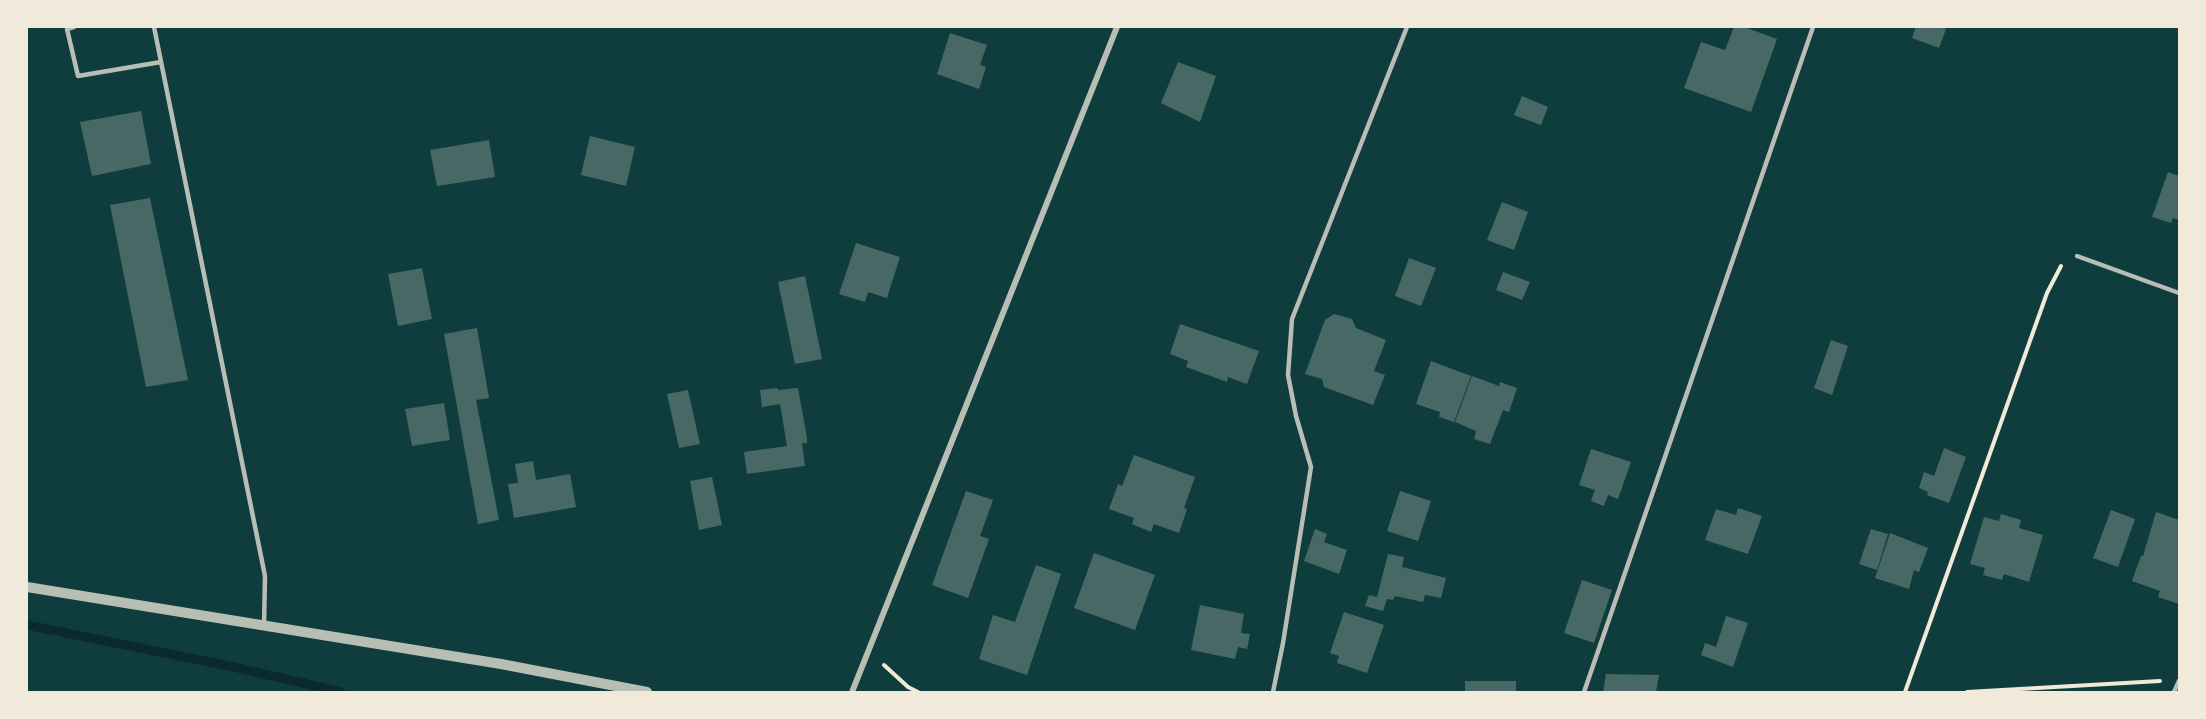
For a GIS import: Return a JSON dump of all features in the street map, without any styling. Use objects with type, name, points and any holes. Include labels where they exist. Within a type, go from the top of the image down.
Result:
[{"type":"street","points":[[852,692],[1117,27]]},
{"type":"street","points":[[27,586],[501,664],[647,692]]},
{"type":"lane","points":[[75,27],[67,29],[78,76],[161,62]]},
{"type":"lane","points":[[154,27],[265,576],[264,626]]},
{"type":"lane","points":[[1272,692],[1283,643],[1311,467],[1296,416],[1288,375],[1292,319],[1407,27]]},
{"type":"lane","points":[[1584,692],[1813,27]]},
{"type":"lane","points":[[2078,256],[2179,293]]},
{"type":"lane","points":[[2174,692],[2179,681]]},
{"type":"path","points":[[1905,692],[2047,293],[2061,267],[2078,256]]},
{"type":"path","points":[[866,655],[879,660],[908,687],[918,692]]},
{"type":"path","points":[[1967,692],[2168,681]]},
{"type":"building","points":[[1734,27],[1744,27],[1777,39],[1751,112],[1684,88],[1701,42],[1725,50]]},
{"type":"building","points":[[1916,27],[1946,29],[1939,48],[1912,38]]},
{"type":"building","points":[[950,33],[987,45],[980,65],[986,67],[979,89],[937,74]]},
{"type":"building","points":[[1178,62],[1216,76],[1200,122],[1161,103]]},
{"type":"building","points":[[1522,96],[1548,107],[1541,125],[1514,115]]},
{"type":"building","points":[[141,111],[151,164],[92,176],[80,122]]},
{"type":"building","points":[[590,136],[635,147],[626,186],[581,175]]},
{"type":"building","points":[[489,140],[495,177],[437,186],[430,150]]},
{"type":"building","points":[[2168,172],[2179,176],[2179,220],[2173,218],[2171,223],[2152,217]]},
{"type":"building","points":[[150,198],[188,380],[146,387],[110,205]]},
{"type":"building","points":[[1502,202],[1528,212],[1514,250],[1487,240]]},
{"type":"building","points":[[856,243],[900,257],[887,298],[868,292],[865,302],[839,294]]},
{"type":"building","points":[[1409,258],[1436,268],[1421,306],[1395,296]]},
{"type":"building","points":[[422,268],[432,319],[398,326],[388,274]]},
{"type":"building","points":[[1503,272],[1530,282],[1522,300],[1496,290]]},
{"type":"building","points":[[805,276],[822,359],[795,364],[778,282]]},
{"type":"building","points":[[1334,314],[1352,319],[1356,328],[1386,340],[1374,371],[1385,375],[1373,405],[1324,387],[1322,379],[1305,374],[1325,320]]},
{"type":"building","points":[[1180,324],[1259,351],[1247,384],[1228,377],[1227,382],[1186,367],[1188,361],[1170,354]]},
{"type":"building","points":[[477,328],[489,398],[476,400],[499,520],[478,524],[444,334]]},
{"type":"building","points":[[1831,340],[1848,346],[1832,395],[1814,388]]},
{"type":"building","points":[[1431,361],[1471,376],[1454,422],[1439,417],[1440,412],[1416,404]]},
{"type":"building","points":[[1472,376],[1499,386],[1500,382],[1517,388],[1509,412],[1503,410],[1490,444],[1474,439],[1476,431],[1455,422]]},
{"type":"building","points":[[778,388],[778,390],[798,388],[807,438],[807,443],[802,443],[805,466],[747,474],[744,452],[787,446],[780,404],[762,407],[760,390]]},
{"type":"building","points":[[688,390],[700,444],[679,448],[667,394]]},
{"type":"building","points":[[444,403],[450,440],[412,446],[405,409]]},
{"type":"building","points":[[1944,448],[1966,457],[1949,503],[1927,495],[1928,492],[1919,488],[1924,472],[1934,476]]},
{"type":"building","points":[[1591,449],[1631,462],[1618,499],[1608,495],[1604,506],[1591,501],[1595,490],[1579,485]]},
{"type":"building","points":[[1134,455],[1195,477],[1184,508],[1187,509],[1179,533],[1154,524],[1151,532],[1132,524],[1134,518],[1109,509],[1118,484],[1122,486]]},
{"type":"building","points":[[533,461],[536,480],[570,474],[576,507],[514,518],[508,484],[518,483],[515,464]]},
{"type":"building","points":[[712,477],[722,525],[699,530],[690,481]]},
{"type":"building","points":[[966,491],[993,500],[980,536],[989,539],[968,598],[932,585]]},
{"type":"building","points":[[1400,491],[1431,501],[1418,541],[1387,531]]},
{"type":"building","points":[[1738,508],[1762,516],[1748,554],[1705,540],[1716,509],[1736,515]]},
{"type":"building","points":[[2111,510],[2135,519],[2118,567],[2093,558]]},
{"type":"building","points":[[2156,512],[2179,520],[2179,604],[2158,597],[2160,591],[2132,581],[2141,556],[2143,556]]},
{"type":"building","points":[[2001,514],[2021,520],[2019,528],[2043,535],[2029,582],[2004,574],[2002,580],[1983,575],[1985,568],[1970,564],[1984,517],[1999,521]]},
{"type":"building","points":[[1315,529],[1327,534],[1324,542],[1347,550],[1339,574],[1304,561]]},
{"type":"building","points":[[1871,529],[1888,534],[1877,570],[1859,564]]},
{"type":"building","points":[[1890,533],[1928,548],[1919,572],[1914,570],[1909,589],[1875,578]]},
{"type":"building","points":[[1094,553],[1155,575],[1135,630],[1074,608]]},
{"type":"building","points":[[1388,554],[1404,557],[1402,567],[1446,578],[1441,598],[1425,595],[1423,602],[1395,596],[1393,600],[1387,599],[1383,611],[1365,606],[1369,595],[1377,597]]},
{"type":"building","points":[[1036,565],[1061,574],[1027,675],[979,659],[993,615],[1015,622]]},
{"type":"building","points":[[1582,580],[1612,590],[1594,643],[1564,633]]},
{"type":"building","points":[[1200,605],[1244,614],[1241,633],[1250,634],[1247,649],[1238,647],[1235,659],[1191,650]]},
{"type":"building","points":[[1344,612],[1384,625],[1367,673],[1337,663],[1339,656],[1330,653]]},
{"type":"building","points":[[1726,616],[1748,623],[1733,667],[1701,655],[1705,643],[1716,647]]},
{"type":"building","points":[[1606,674],[1659,675],[1656,692],[1603,692]]},
{"type":"building","points":[[1465,681],[1516,681],[1516,692],[1465,692]]},
{"type":"waterway","points":[[27,625],[234,667],[341,692]]}]
